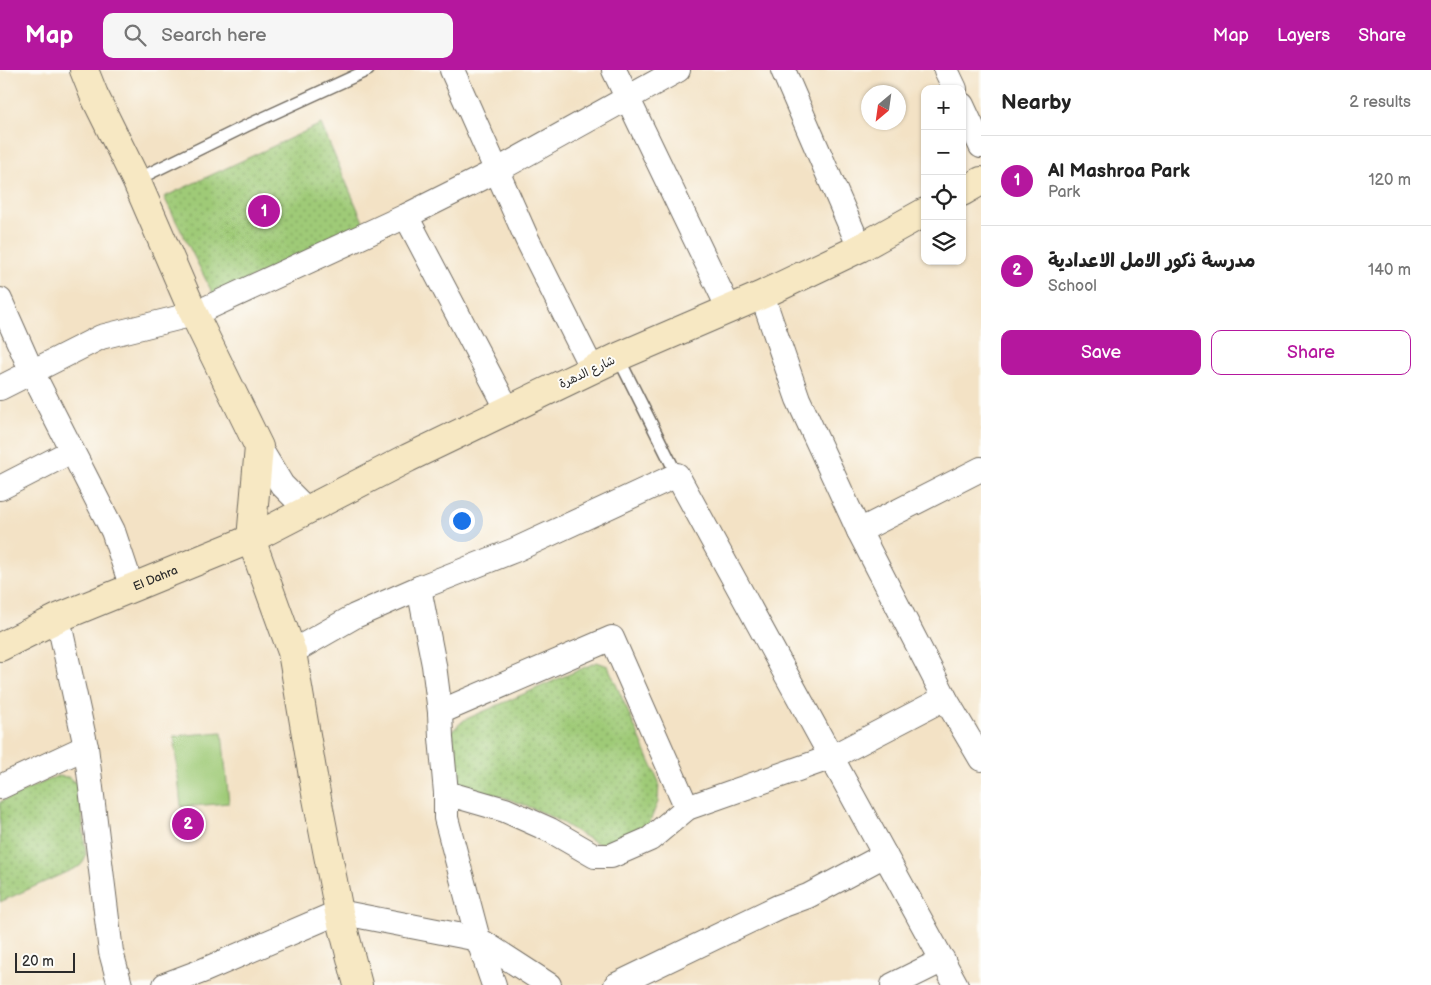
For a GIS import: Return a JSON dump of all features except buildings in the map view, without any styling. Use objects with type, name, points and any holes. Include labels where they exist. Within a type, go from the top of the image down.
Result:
[{"type":"street","points":[[84,70],[94,95],[136,180],[194,314],[259,447],[282,485],[307,510]]},
{"type":"street","points":[[452,70],[527,239],[592,369]]},
{"type":"street","points":[[614,70],[729,309]]},
{"type":"street","points":[[0,388],[101,337],[194,314],[406,216],[496,171],[678,70]]},
{"type":"street","points":[[783,70],[860,248]]},
{"type":"street","points":[[946,70],[953,85]]},
{"type":"street","points":[[966,114],[981,146]]},
{"type":"street","points":[[966,190],[981,181]]},
{"type":"street","name":"شارع الدهرة","points":[[251,538],[408,458],[592,369],[762,295],[860,248],[921,214]]},
{"type":"street","points":[[406,216],[508,410]]},
{"type":"street","points":[[762,295],[798,399],[859,532],[945,698],[981,759]]},
{"type":"street","points":[[0,300],[32,372],[113,531],[132,588]]},
{"type":"street","points":[[259,447],[251,538],[292,652],[315,788],[339,912],[358,985]]},
{"type":"street","points":[[0,488],[72,451]]},
{"type":"street","points":[[859,532],[981,469]]},
{"type":"street","points":[[292,652],[355,616],[419,588],[516,550],[677,475],[956,985]]},
{"type":"street","name":"El Dahra","points":[[58,618],[251,538]]},
{"type":"street","points":[[419,588],[434,665],[440,712],[446,818],[478,939],[494,985]]},
{"type":"street","points":[[0,647],[58,618],[86,747],[111,952],[120,985]]},
{"type":"street","points":[[440,712],[612,638],[687,808]]},
{"type":"street","points":[[446,793],[505,810],[550,830],[595,856],[611,856],[650,839],[687,808],[832,758],[945,698]]},
{"type":"street","points":[[0,787],[86,747]]},
{"type":"street","points":[[616,985],[778,907],[808,896],[885,855]]},
{"type":"street","points":[[165,985],[205,978],[339,912],[478,939],[549,985]]},
{"type":"street","points":[[893,985],[943,960]]},
{"type":"lane","points":[[136,180],[246,126],[368,70]]},
{"type":"lane","points":[[618,357],[677,475]]},
{"type":"green space","points":[[321,124],[364,224],[214,296],[164,197]]},
{"type":"green space","points":[[597,662],[608,666],[659,782],[658,802],[648,826],[605,846],[536,810],[460,784],[452,731],[464,720]]},
{"type":"green space","points":[[222,732],[229,803],[181,807],[174,736]]},
{"type":"green space","points":[[57,776],[68,777],[79,785],[86,855],[84,861],[80,866],[0,902],[0,802]]},
{"type":"place","name":"Al Mashroa Park","points":[[264,211]]},
{"type":"place","name":"مدرسة ذكور الامل الاعدادية","points":[[188,824]]}]
